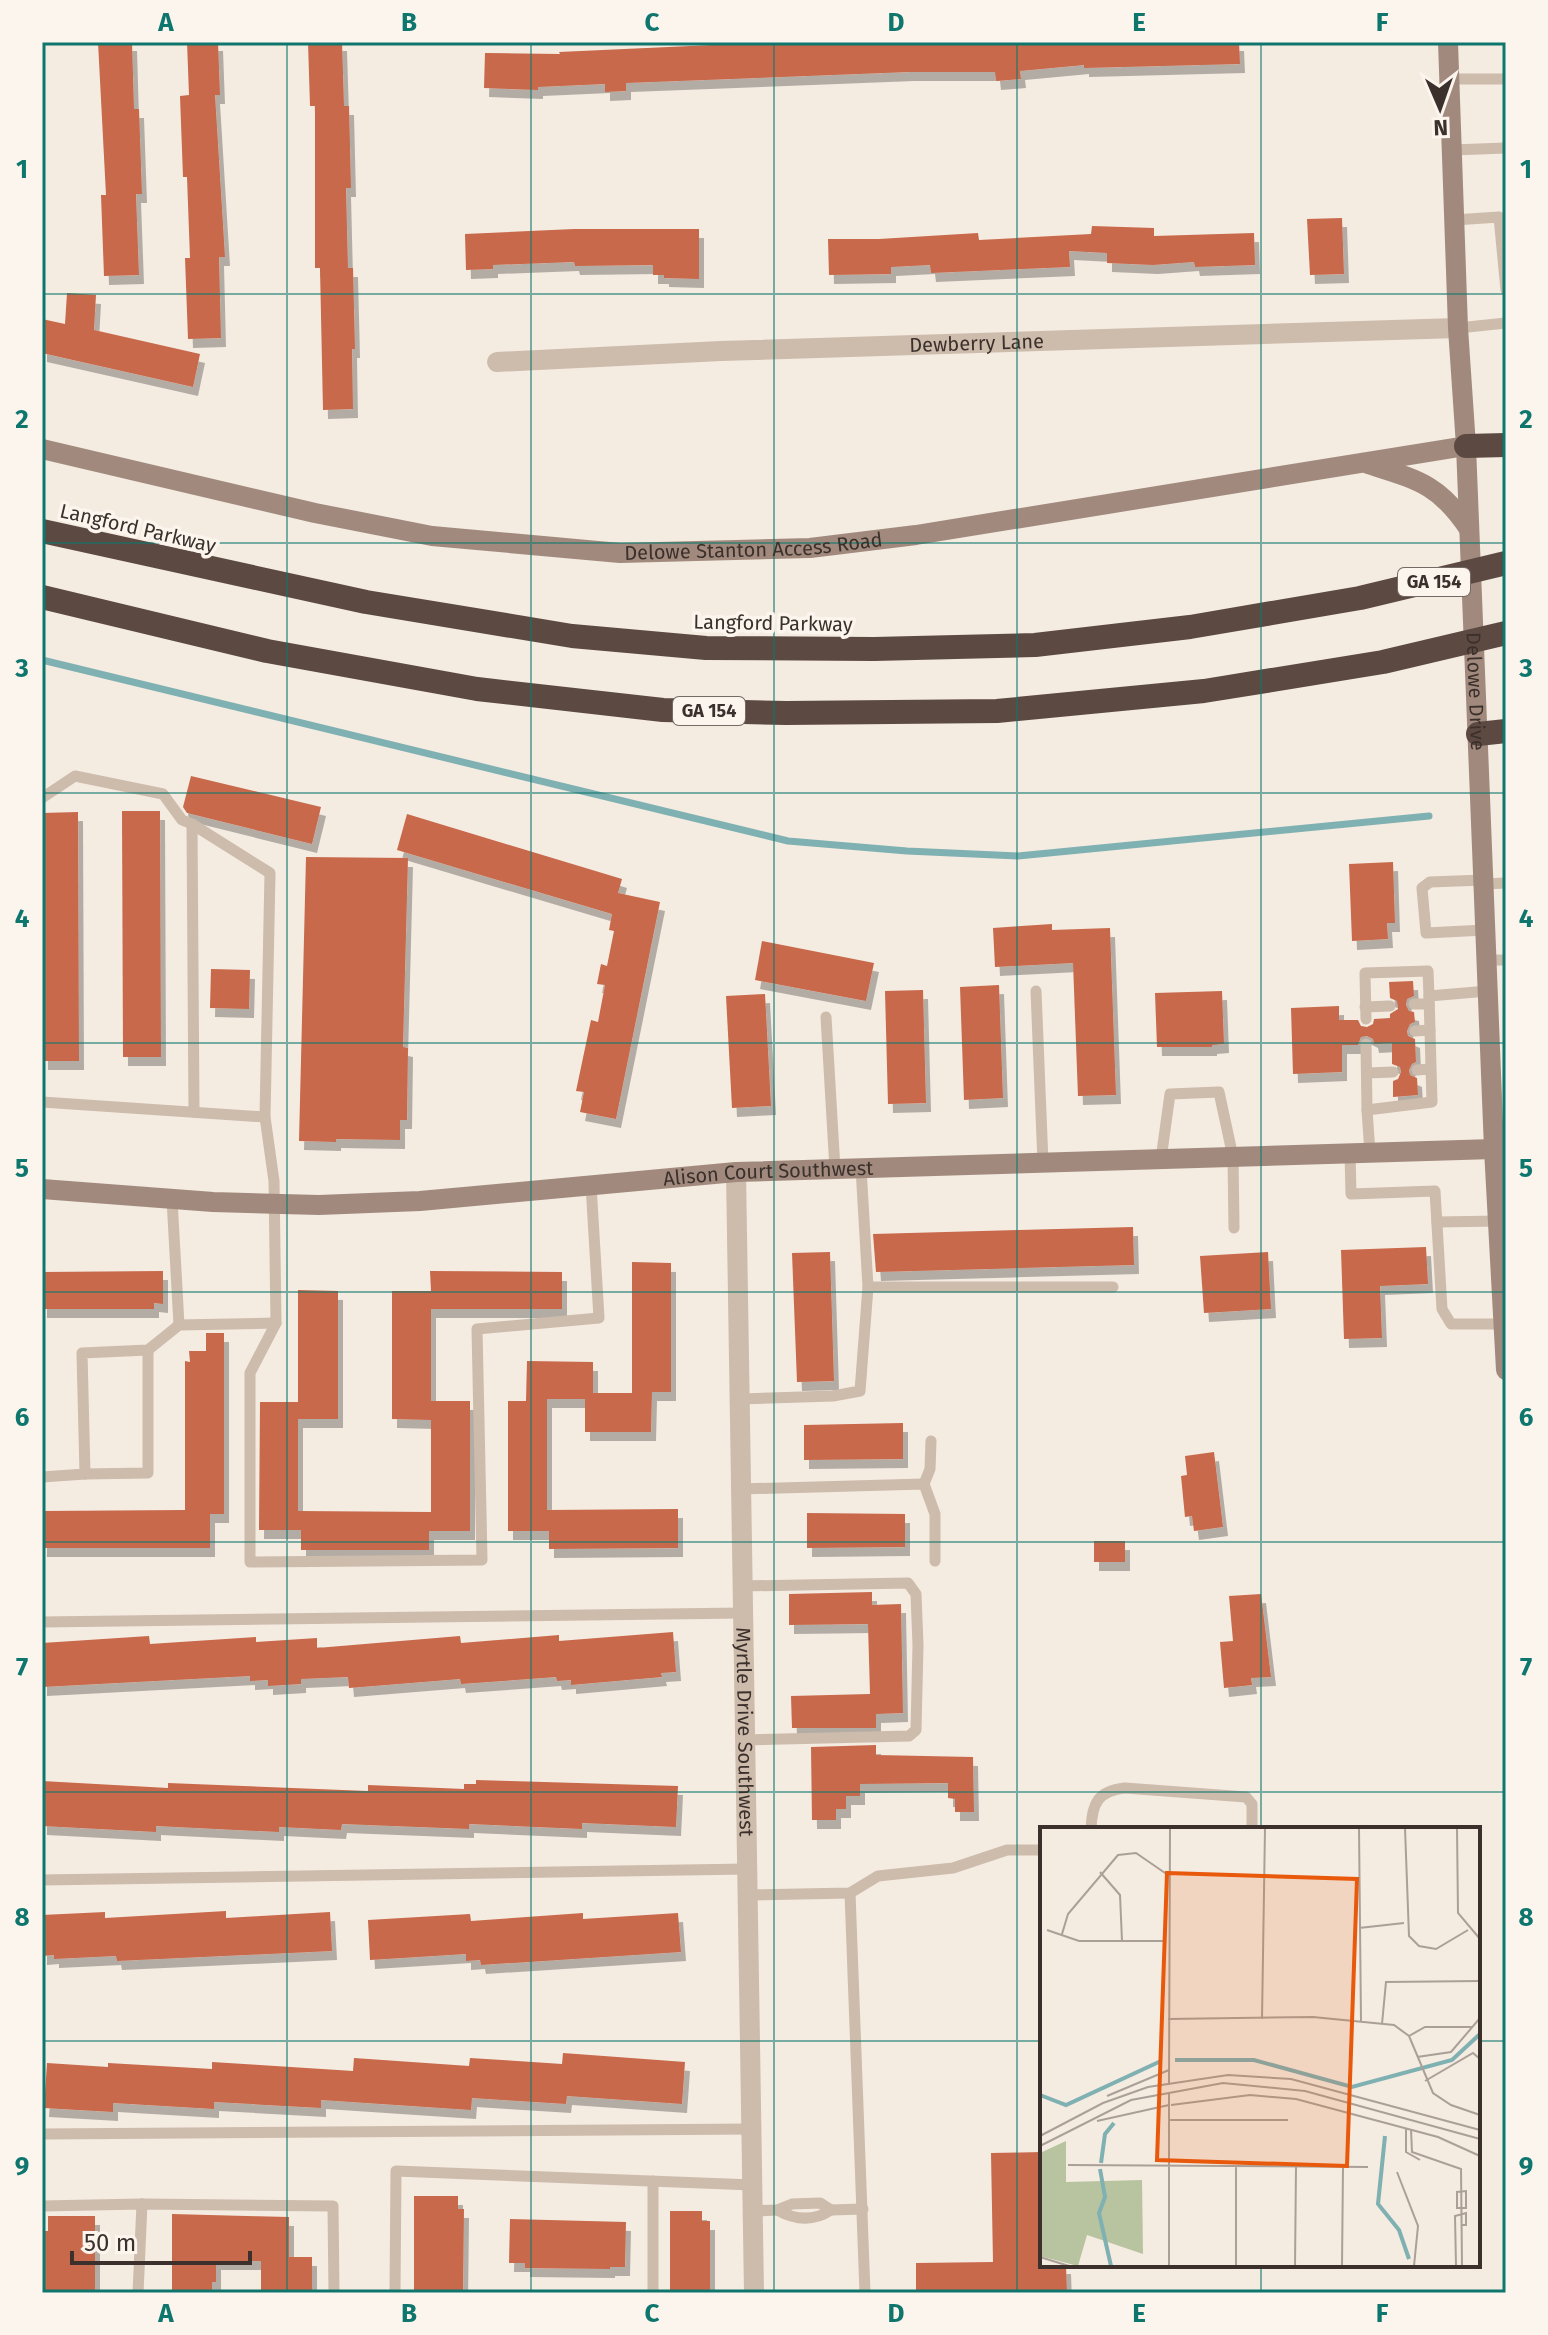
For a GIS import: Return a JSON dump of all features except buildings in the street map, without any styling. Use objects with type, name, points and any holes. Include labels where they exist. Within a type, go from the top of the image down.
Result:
[{"type":"highway","points":[[1466,446],[1506,445]]},
{"type":"highway","name":"Langford Parkway","points":[[42,531],[366,602],[572,636],[706,648],[874,649],[1035,645],[1190,627],[1360,598],[1506,563]]},
{"type":"highway","name":"GA 154","points":[[42,597],[267,651],[447,684],[663,710],[786,713],[997,711],[1204,691],[1383,662],[1506,633]]},
{"type":"highway","points":[[1478,734],[1506,731]]},
{"type":"street","name":"Delowe Drive","points":[[1448,42],[1485,930],[1496,960],[1488,991],[1500,1149],[1498,1221],[1506,1370]]},
{"type":"street","name":"Dewberry Lane","points":[[497,362],[721,351],[1458,328]]},
{"type":"street","name":"Delowe Stanton Access Road","points":[[42,449],[315,513],[432,536],[620,553],[810,548],[916,535],[1466,446]]},
{"type":"street","points":[[1365,463],[1409,477],[1440,493],[1469,530]]},
{"type":"street","name":"Alison Court Southwest","points":[[42,1189],[172,1199],[319,1205],[420,1201],[736,1172],[1500,1149]]},
{"type":"street","name":"Myrtle Drive Southwest","points":[[736,1172],[754,2293]]},
{"type":"lane","points":[[1449,79],[1506,79]]},
{"type":"lane","points":[[1452,150],[1506,148]]},
{"type":"lane","points":[[1454,220],[1503,216],[1506,290]]},
{"type":"lane","points":[[1458,328],[1506,323]]},
{"type":"lane","points":[[42,798],[75,776],[163,794],[182,820],[270,873],[265,1117],[274,1181],[276,1323],[250,1373],[250,1562],[482,1560],[477,1329],[599,1318],[591,1185]]},
{"type":"lane","points":[[192,824],[194,1112]]},
{"type":"lane","points":[[1485,930],[1426,933],[1422,888],[1430,882],[1506,883]]},
{"type":"lane","points":[[1367,1110],[1432,1102],[1428,971],[1365,973],[1366,1013],[1390,1006]]},
{"type":"lane","points":[[1036,991],[1043,1163]]},
{"type":"lane","points":[[1414,1004],[1488,991]]},
{"type":"lane","points":[[826,1017],[835,1169]]},
{"type":"lane","points":[[1415,1031],[1430,1030]]},
{"type":"lane","points":[[1366,1044],[1367,1110],[1351,1194],[1435,1191],[1442,1309],[1451,1324],[1504,1324]]},
{"type":"lane","points":[[1417,1070],[1430,1069]]},
{"type":"lane","points":[[1367,1073],[1393,1072]]},
{"type":"lane","points":[[1161,1159],[1170,1094],[1219,1092],[1233,1157],[1234,1228]]},
{"type":"lane","points":[[42,1102],[265,1117]]},
{"type":"lane","points":[[740,1399],[833,1396],[860,1391],[868,1287],[861,1168]]},
{"type":"lane","points":[[172,1199],[179,1325]]},
{"type":"lane","points":[[1437,1222],[1498,1221]]},
{"type":"lane","points":[[868,1287],[1113,1287]]},
{"type":"lane","points":[[85,1474],[82,1353],[148,1350],[179,1325],[276,1323]]},
{"type":"lane","points":[[42,1477],[148,1473],[148,1350]]},
{"type":"lane","points":[[931,1441],[930,1469],[924,1484],[935,1514],[935,1561]]},
{"type":"lane","points":[[741,1489],[924,1484]]},
{"type":"lane","points":[[742,1586],[908,1583],[916,1594],[918,1645],[916,1730],[909,1736],[745,1740]]},
{"type":"lane","points":[[42,1622],[743,1613]]},
{"type":"lane","points":[[1091,1827],[1097,1799],[1108,1790],[1125,1788],[1246,1797],[1252,1804],[1252,1827]]},
{"type":"lane","points":[[748,1895],[850,1893],[878,1876],[953,1868],[1007,1850],[1040,1850]]},
{"type":"lane","points":[[42,1880],[747,1869]]},
{"type":"lane","points":[[850,1893],[865,2293]]},
{"type":"lane","points":[[42,2134],[752,2129]]},
{"type":"lane","points":[[395,2293],[396,2171],[753,2185]]},
{"type":"lane","points":[[653,2181],[653,2293]]},
{"type":"lane","points":[[138,2293],[142,2204]]},
{"type":"lane","points":[[42,2206],[333,2206],[334,2293]]},
{"type":"lane","points":[[753,2211],[777,2210],[792,2219],[820,2217],[831,2210],[863,2209]]},
{"type":"waterway","points":[[42,660],[788,841],[1018,856],[1429,816]]}]
